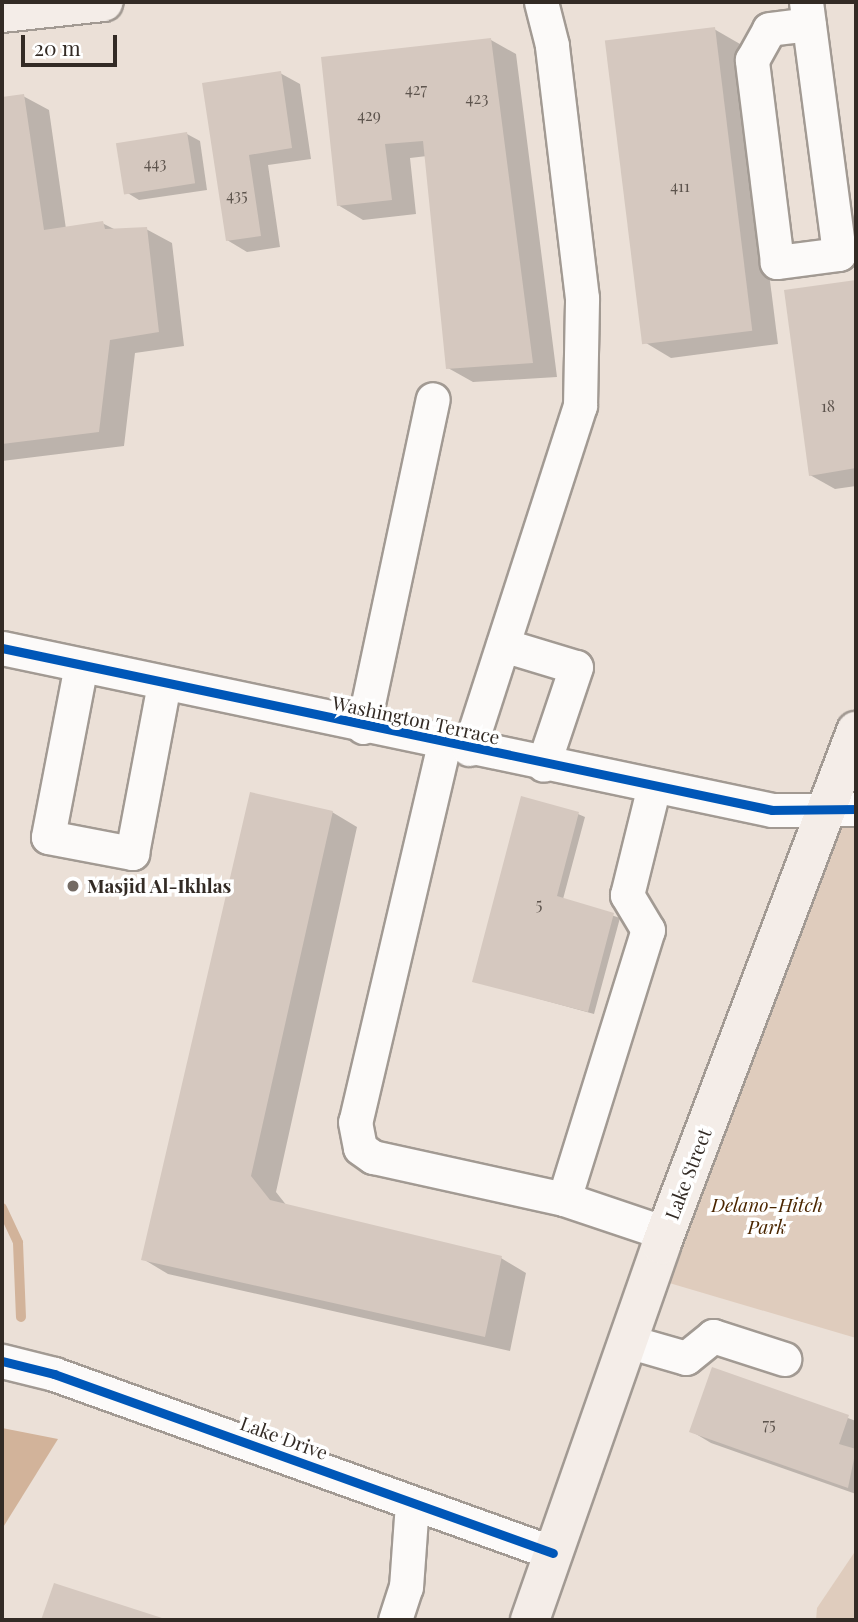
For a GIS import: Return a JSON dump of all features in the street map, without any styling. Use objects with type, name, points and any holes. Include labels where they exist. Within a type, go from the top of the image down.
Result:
[{"type":"main road","points":[[4,9],[103,2]]},
{"type":"main road","name":"Lake Street","points":[[530,1620],[665,1233],[841,811],[856,731]]},
{"type":"street","points":[[541,2],[552,45],[582,298],[580,406],[503,645],[457,746],[355,1122],[356,1136],[360,1148],[373,1157],[564,1199],[665,1233]]},
{"type":"street","points":[[807,13],[839,254],[777,262],[751,60],[769,29],[807,13]]},
{"type":"street","points":[[363,727],[433,399]]},
{"type":"street","points":[[503,645],[576,667],[543,765]]},
{"type":"street","name":"Washington Terrace","points":[[2,648],[543,765],[772,810],[841,811]]},
{"type":"street","points":[[81,665],[48,837],[132,853],[164,684]]},
{"type":"street","points":[[564,1199],[648,930],[627,895],[654,786]]},
{"type":"street","points":[[627,1341],[686,1358],[713,1336],[784,1359]]},
{"type":"street","name":"Lake Drive","points":[[2,1361],[54,1374],[553,1553]]},
{"type":"street","points":[[395,1620],[406,1587],[412,1503]]},
{"type":"green space","name":"Delano-Hitch Park","points":[[856,808],[856,1338],[649,1277],[825,812]]},
{"type":"green space","points":[[856,1550],[856,1620],[816,1620],[817,1608]]},
{"type":"shaded area","points":[[2,1428],[58,1439],[2,1529]]},
{"type":"building","points":[[715,27],[752,331],[642,344],[605,41]]},
{"type":"building","points":[[491,38],[533,363],[446,369],[423,141],[385,144],[392,200],[337,206],[321,57]]},
{"type":"building","points":[[281,71],[292,148],[249,155],[261,236],[226,241],[202,83]]},
{"type":"building","points":[[24,94],[44,230],[103,221],[105,229],[147,227],[159,332],[110,340],[99,432],[2,444],[2,97]]},
{"type":"building","points":[[187,132],[195,183],[124,195],[116,143]]},
{"type":"building","points":[[856,280],[856,468],[809,476],[784,290]]},
{"type":"building","points":[[250,792],[333,811],[251,1176],[270,1200],[502,1256],[485,1337],[141,1260]]},
{"type":"building","points":[[521,796],[579,812],[557,896],[614,913],[588,1012],[472,982]]},
{"type":"building","points":[[712,1367],[849,1415],[839,1444],[856,1449],[848,1488],[689,1432]]},
{"type":"building","points":[[54,1583],[162,1618],[41,1620]]},
{"type":"waterway","points":[[2,1208],[18,1243],[21,1317]]},
{"type":"cycle path","points":[[2,648],[772,810],[856,809]]},
{"type":"cycle path","points":[[2,1361],[54,1374],[553,1553]]},
{"type":"place","name":"Masjid Al-Ikhlas","points":[[73,886]]}]
